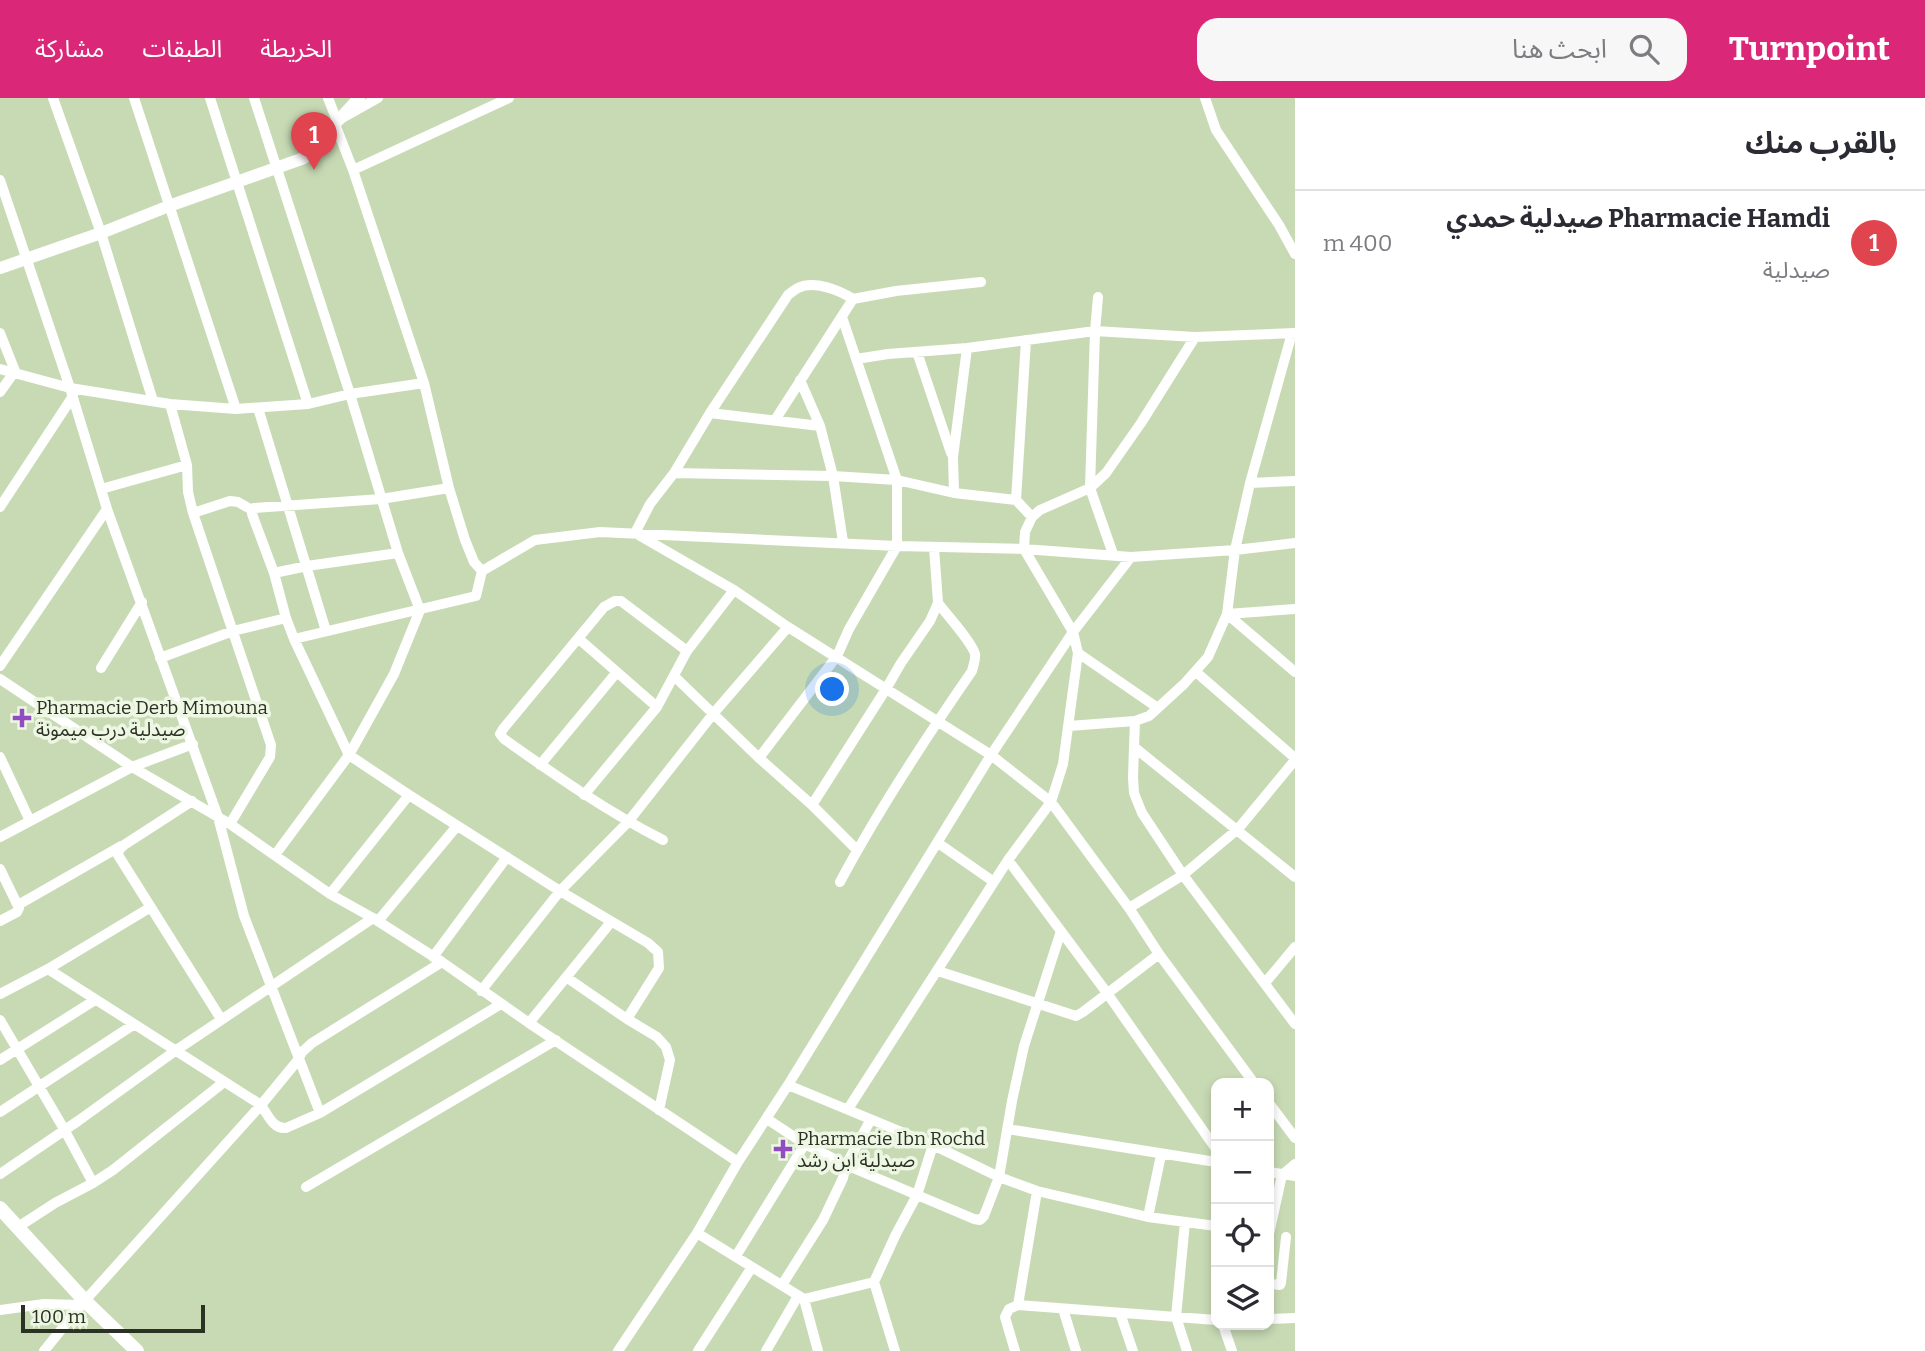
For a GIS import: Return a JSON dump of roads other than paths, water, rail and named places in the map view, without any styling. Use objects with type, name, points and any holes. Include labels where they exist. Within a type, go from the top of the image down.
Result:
[{"type":"main road","points":[[0,1208],[83,1303],[137,1351]]},
{"type":"street","points":[[53,98],[101,233],[153,401]]},
{"type":"street","points":[[134,98],[236,409]]},
{"type":"street","points":[[210,98],[308,404]]},
{"type":"street","points":[[254,98],[398,554],[420,610],[394,674],[349,755],[275,855]]},
{"type":"street","points":[[328,98],[424,383],[449,488],[474,562],[482,571]]},
{"type":"street","points":[[0,268],[304,158],[317,147],[359,98]]},
{"type":"street","points":[[336,122],[378,98]]},
{"type":"street","points":[[353,170],[509,98]]},
{"type":"street","points":[[1205,98],[1216,130],[1295,254]]},
{"type":"street","points":[[0,180],[72,392],[107,509],[218,817],[244,916],[320,1113]]},
{"type":"street","points":[[635,533],[650,504],[674,474],[710,413],[788,295],[799,287],[817,286],[842,292],[853,299],[896,291],[981,282]]},
{"type":"street","points":[[1098,297],[1090,488],[1113,554]]},
{"type":"street","points":[[775,420],[853,299]]},
{"type":"street","points":[[759,758],[837,656],[849,629],[897,545],[897,480],[842,317]]},
{"type":"street","points":[[856,359],[1095,331],[1195,337],[1294,333],[1250,483],[1235,550],[1227,614],[1208,657],[1196,672],[1149,716],[1135,721],[1069,726]]},
{"type":"street","points":[[0,333],[15,371]]},
{"type":"street","points":[[848,1110],[1008,860],[1051,802],[1063,764],[1079,653],[1073,632],[1024,550],[1025,532],[1032,517],[1041,510],[1090,488],[1106,473],[1195,337]]},
{"type":"street","points":[[1016,500],[1026,340]]},
{"type":"street","points":[[954,493],[953,457],[967,348]]},
{"type":"street","points":[[917,352],[953,457]]},
{"type":"street","points":[[0,369],[15,371],[72,392],[236,409],[308,404],[349,394],[424,383]]},
{"type":"street","points":[[0,392],[15,371]]},
{"type":"street","points":[[800,380],[820,426],[843,542]]},
{"type":"street","points":[[0,507],[72,392]]},
{"type":"street","points":[[170,404],[187,465],[188,492],[193,513],[271,745],[270,757],[230,824]]},
{"type":"street","points":[[258,408],[326,631]]},
{"type":"street","points":[[710,413],[820,426]]},
{"type":"street","points":[[101,489],[187,465]]},
{"type":"street","points":[[674,474],[832,476],[897,480],[954,493],[1016,500],[1032,517]]},
{"type":"street","points":[[1250,483],[1295,481]]},
{"type":"street","points":[[251,510],[257,507],[382,499],[449,488]]},
{"type":"street","points":[[193,513],[230,501],[238,502],[251,510],[294,639],[349,755],[409,796],[648,943],[658,952],[659,968],[627,1019]]},
{"type":"street","points":[[0,666],[107,509]]},
{"type":"street","points":[[294,639],[475,596],[482,571],[535,540],[600,531],[1131,556],[1235,550],[1295,543]]},
{"type":"street","points":[[635,533],[734,590],[991,755],[1051,802],[1250,1078]]},
{"type":"street","points":[[812,805],[930,621],[937,603],[934,547]]},
{"type":"street","points":[[274,573],[398,554]]},
{"type":"street","points":[[618,1351],[697,1233],[738,1162],[788,1086],[991,755],[1073,632],[1131,556]]},
{"type":"street","points":[[584,795],[657,707],[687,650],[734,590]]},
{"type":"street","points":[[663,840],[584,795],[500,734],[604,607],[615,601],[621,601],[687,650]]},
{"type":"street","points":[[100,668],[142,602]]},
{"type":"street","points":[[840,882],[937,721],[972,671],[975,655],[969,643],[937,603]]},
{"type":"street","points":[[1227,614],[1295,609]]},
{"type":"street","points":[[1227,614],[1295,672]]},
{"type":"street","points":[[160,658],[233,631],[286,618]]},
{"type":"street","points":[[481,990],[560,891],[628,822],[713,714],[788,626]]},
{"type":"street","points":[[579,639],[657,707]]},
{"type":"street","points":[[1079,653],[1158,708]]},
{"type":"street","points":[[540,765],[617,671]]},
{"type":"street","points":[[1129,908],[1184,875],[1238,829],[1295,759],[1196,672]]},
{"type":"street","points":[[674,676],[857,850]]},
{"type":"street","points":[[0,679],[132,767],[230,824],[330,894],[438,960],[738,1162]]},
{"type":"street","points":[[1135,721],[1133,785],[1142,813],[1184,875],[1295,1024]]},
{"type":"street","points":[[0,837],[132,767],[193,744]]},
{"type":"street","points":[[1134,747],[1295,877]]},
{"type":"street","points":[[0,757],[30,821]]},
{"type":"street","points":[[330,894],[409,796]]},
{"type":"street","points":[[18,905],[124,845],[192,801]]},
{"type":"street","points":[[0,1174],[271,985],[376,920],[457,826]]},
{"type":"street","points":[[938,843],[994,883]]},
{"type":"street","points":[[124,845],[118,855],[221,1019]]},
{"type":"street","points":[[44,1351],[83,1303],[261,1105],[302,1052],[438,960],[508,858]]},
{"type":"street","points":[[1008,860],[1107,993],[1211,1142]]},
{"type":"street","points":[[0,869],[18,905],[17,912],[0,921]]},
{"type":"street","points":[[0,994],[48,969],[151,907]]},
{"type":"street","points":[[529,1023],[611,922]]},
{"type":"street","points":[[767,1119],[805,1144],[846,1165],[980,1220],[985,1216],[999,1177],[1024,1046],[1062,932]]},
{"type":"street","points":[[1265,983],[1295,947]]},
{"type":"street","points":[[938,971],[1076,1016],[1159,954]]},
{"type":"street","points":[[48,969],[261,1105],[276,1126],[281,1128],[320,1113],[501,1004]]},
{"type":"street","points":[[566,978],[657,1037],[666,1047],[670,1060],[659,1110]]},
{"type":"street","points":[[0,1060],[94,1000]]},
{"type":"street","points":[[0,1020],[93,1183]]},
{"type":"street","points":[[0,1112],[133,1025]]},
{"type":"street","points":[[306,1187],[556,1040]]},
{"type":"street","points":[[18,1227],[123,1162],[223,1082]]},
{"type":"street","points":[[788,1086],[1037,1191],[1148,1217],[1211,1225]]},
{"type":"street","points":[[1274,1110],[1295,1138]]},
{"type":"street","points":[[782,1285],[823,1220],[843,1178],[846,1165],[870,1121]]},
{"type":"street","points":[[1007,1129],[1211,1161]]},
{"type":"street","points":[[736,1256],[805,1144]]},
{"type":"street","points":[[895,1351],[874,1282],[917,1195],[933,1145]]},
{"type":"street","points":[[1148,1217],[1161,1155]]},
{"type":"street","points":[[1274,1211],[1282,1175],[1295,1164]]},
{"type":"street","points":[[1274,1173],[1295,1176]]},
{"type":"street","points":[[1018,1305],[1037,1191]]},
{"type":"street","points":[[1185,1222],[1176,1317],[1187,1351]]},
{"type":"street","points":[[697,1233],[801,1297],[818,1351]]},
{"type":"street","points":[[1274,1284],[1281,1283],[1291,1238]]},
{"type":"street","points":[[698,1351],[752,1267]]},
{"type":"street","points":[[766,1351],[801,1297],[874,1282]]},
{"type":"street","points":[[0,1310],[18,1306],[83,1303]]},
{"type":"street","points":[[1015,1351],[1005,1317],[1009,1309],[1018,1305],[1211,1320]]},
{"type":"street","points":[[1063,1309],[1076,1351]]},
{"type":"street","points":[[1120,1313],[1133,1351]]},
{"type":"street","points":[[1274,1320],[1295,1318]]},
{"type":"street","points":[[1225,1330],[1232,1351]]},
{"type":"place","name":"Pharmacie Hamdi صيدلية حمدي","points":[[314,170]]},
{"type":"place","name":"Pharmacie Derb Mimouna صيدلية درب ميمونة","points":[[22,718]]},
{"type":"place","name":"Pharmacie Ibn Rochd صيدلية ابن رشد","points":[[783,1149]]}]
